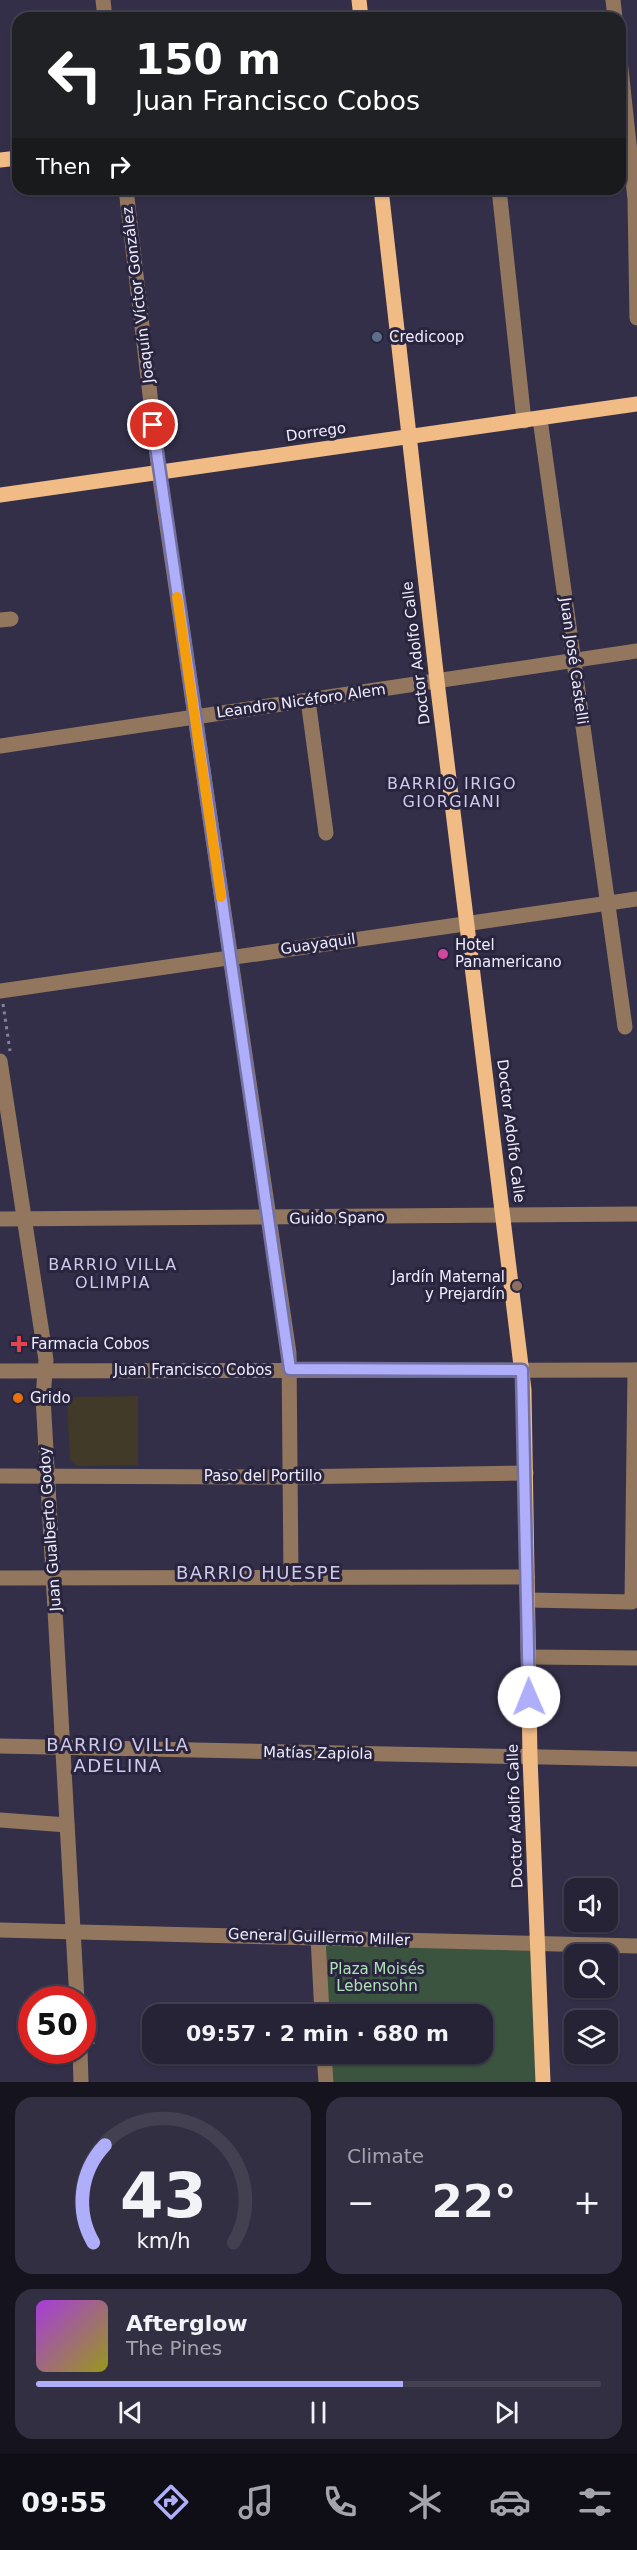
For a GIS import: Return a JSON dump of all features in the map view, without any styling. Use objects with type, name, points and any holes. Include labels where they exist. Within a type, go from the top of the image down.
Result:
[{"type":"main road","name":"Doctor Adolfo Calle","points":[[382,195],[437,681],[522,1370],[526,1473],[530,1757],[543,2082]]},
{"type":"main road","name":"Dorrego","points":[[0,495],[637,404]]},
{"type":"street","points":[[626,125],[635,198],[637,318]]},
{"type":"street","name":"Joaquín Víctor González","points":[[127,195],[159,472],[290,1369],[291,1578]]},
{"type":"street","points":[[500,195],[524,421]]},
{"type":"street","name":"Juan José Castelli","points":[[540,419],[625,1027]]},
{"type":"street","name":"Leandro Nicéforo Alem","points":[[0,746],[637,651]]},
{"type":"street","points":[[308,700],[326,833]]},
{"type":"street","name":"Guayaquil","points":[[0,991],[637,899]]},
{"type":"street","name":"Juan Gualberto Godoy","points":[[0,1061],[26,1219],[46,1371],[43,1397],[76,1986]]},
{"type":"street","name":"Guido Spano","points":[[0,1220],[637,1214]]},
{"type":"street","points":[[528,1600],[632,1602],[636,1370]]},
{"type":"street","name":"Juan Francisco Cobos","points":[[0,1371],[636,1370]]},
{"type":"street","name":"Paso del Portillo","points":[[0,1476],[290,1477],[526,1473]]},
{"type":"street","points":[[0,1578],[527,1577]]},
{"type":"street","points":[[529,1656],[637,1658]]},
{"type":"street","name":"Matías Zapiola","points":[[0,1746],[637,1759]]},
{"type":"street","points":[[0,1820],[67,1826]]},
{"type":"street","name":"General Guillermo Miller","points":[[0,1930],[637,1946]]},
{"type":"street","points":[[318,1937],[321,2004]]},
{"type":"street","points":[[80,2064],[81,2082]]},
{"type":"street","points":[[325,2064],[326,2082]]},
{"type":"shaded area","points":[[138,1396],[138,1465],[77,1466],[70,1460],[67,1402],[73,1397]]},
{"type":"green space","name":"Plaza Moisés Lebensohn","points":[[320,1939],[536,1946],[541,2082],[327,2082],[326,2064],[493,2064],[493,2004],[323,2004]]},
{"type":"slow traffic","points":[[177,597],[221,897]]},
{"type":"place","name":"Credicoop","points":[[377,337]]},
{"type":"place","name":"Hotel Panamericano","points":[[443,954]]},
{"type":"place","name":"Jardín Maternal y Prejardín","points":[[517,1286]]},
{"type":"place","name":"Farmacia Cobos","points":[[19,1344]]},
{"type":"place","name":"Grido","points":[[18,1398]]},
{"type":"district","name":"BARRIO IRIGO GIORGIANI","points":[[452,792]]},
{"type":"district","name":"BARRIO VILLA OLIMPIA","points":[[113,1273]]},
{"type":"district","name":"BARRIO HUESPE","points":[[259,1572]]},
{"type":"district","name":"BARRIO VILLA ADELINA","points":[[118,1754]]},
{"type":"route","points":[[153,425],[290,1369],[522,1370],[529,1697]]}]
